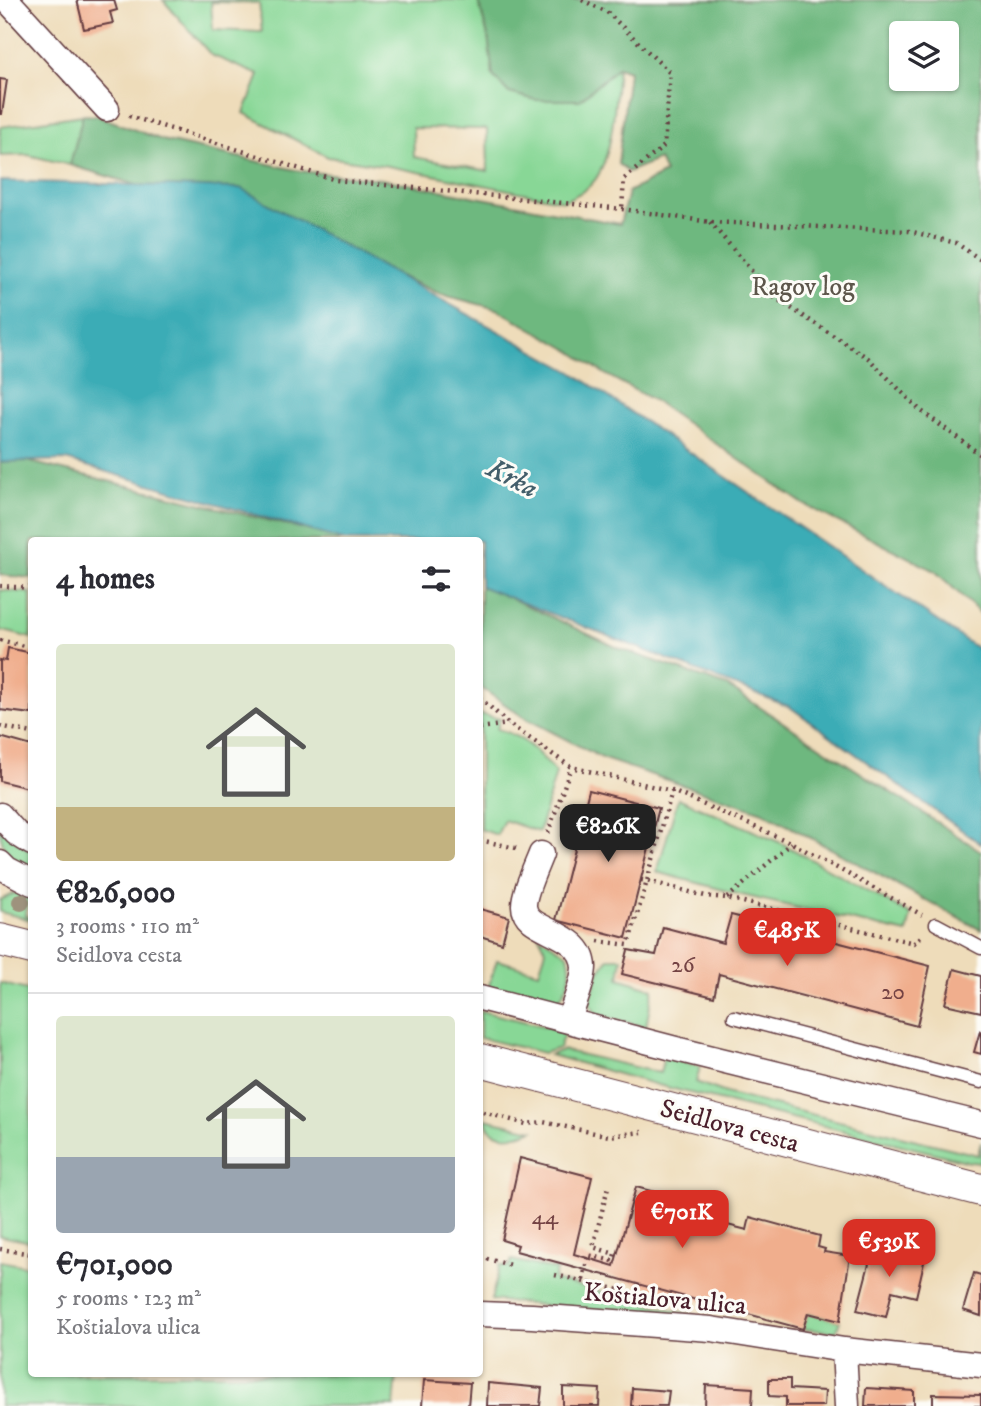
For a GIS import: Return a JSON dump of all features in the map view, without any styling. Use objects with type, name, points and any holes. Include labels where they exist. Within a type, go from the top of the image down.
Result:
[{"type":"street","points":[[7,0],[107,109]]},
{"type":"street","points":[[0,815],[28,840]]},
{"type":"street","points":[[541,854],[523,904],[525,914],[548,930],[567,938],[580,953],[584,969],[569,1019]]},
{"type":"street","points":[[0,863],[6,870],[28,881]]},
{"type":"street","points":[[0,940],[28,947]]},
{"type":"street","points":[[483,999],[981,1124]]},
{"type":"street","name":"Seidlova cesta","points":[[483,1065],[981,1189]]},
{"type":"street","name":"Koštialova ulica","points":[[483,1314],[711,1329],[844,1350],[981,1365]]},
{"type":"street","points":[[844,1350],[847,1406]]},
{"type":"lane","points":[[936,924],[981,948]]},
{"type":"lane","points":[[734,1017],[981,1082]]},
{"type":"path","points":[[582,0],[607,12],[670,73],[664,146],[624,179],[622,209]]},
{"type":"path","points":[[107,109],[336,180],[622,209],[710,222],[909,231],[956,243],[981,260]]},
{"type":"path","points":[[710,222],[774,297],[868,358],[920,410],[981,455]]},
{"type":"path","points":[[0,586],[28,588]]},
{"type":"path","points":[[0,640],[28,647]]},
{"type":"path","points":[[483,701],[509,724],[571,767],[672,791],[792,843],[906,904],[936,924],[914,943],[644,881]]},
{"type":"path","points":[[483,728],[509,724]]},
{"type":"path","points":[[0,726],[28,732]]},
{"type":"path","points":[[483,840],[541,854],[571,767]]},
{"type":"path","points":[[584,969],[597,941],[628,945],[644,881],[672,791]]},
{"type":"path","points":[[727,898],[792,843]]},
{"type":"path","points":[[483,1112],[526,1125],[543,1122],[609,1136],[647,1132]]},
{"type":"path","points":[[583,1280],[588,1255],[613,1261],[615,1254],[593,1247],[608,1187]]},
{"type":"path","points":[[0,1249],[28,1253]]},
{"type":"path","points":[[483,1258],[510,1265]]},
{"type":"path","points":[[555,1275],[660,1300]]},
{"type":"green space","points":[[163,0],[478,0],[488,36],[493,76],[600,82],[618,67],[610,141],[601,169],[592,184],[564,201],[388,166],[328,157],[244,113],[259,75],[211,55]],"holes":[[[211,2],[259,3],[262,32],[213,30]],[[413,128],[487,129],[488,171],[414,157]]]},
{"type":"green space","name":"Ragov log","points":[[478,0],[981,0],[981,614],[935,571],[803,504],[653,400],[497,309],[440,294],[316,239],[70,165],[83,115],[98,116],[162,140],[300,171],[381,179],[620,224],[628,192],[665,173],[659,159],[628,172],[618,164],[629,71],[618,67],[580,100],[536,100],[509,93],[493,76],[488,36]]},
{"type":"green space","points":[[83,115],[70,165],[28,155],[0,156],[0,127]]},
{"type":"green space","points":[[10,457],[337,537],[28,537],[28,578],[0,575],[0,458]]},
{"type":"green space","points":[[483,585],[618,648],[727,686],[981,851],[981,930],[763,812],[604,759],[523,717],[483,689]]},
{"type":"green space","points":[[0,590],[28,593],[28,637],[0,630]]},
{"type":"green space","points":[[483,715],[500,719],[497,729],[523,741],[556,773],[539,832],[504,820],[497,835],[483,830]]},
{"type":"green space","points":[[678,798],[781,843],[911,915],[907,933],[742,895],[657,872]]},
{"type":"green space","points":[[0,828],[28,850],[28,871],[13,861]]},
{"type":"green space","points":[[22,890],[28,892],[25,916],[28,919],[0,912],[0,900]]},
{"type":"green space","points":[[539,936],[568,954],[569,979],[558,1001],[547,1004],[488,988],[497,960],[539,972],[546,950]]},
{"type":"green space","points":[[609,958],[622,958],[619,978],[653,989],[646,1027],[597,1015],[589,1003],[599,972]]},
{"type":"green space","points":[[0,983],[28,990],[28,1241],[0,1236]]},
{"type":"green space","points":[[483,1012],[565,1031],[559,1048],[544,1053],[483,1039]]},
{"type":"green space","points":[[562,1050],[660,1073],[664,1056],[700,1067],[696,1082],[729,1094],[978,1155],[981,1142],[981,1163],[658,1085],[550,1055]]},
{"type":"green space","points":[[485,1119],[533,1130],[512,1135],[498,1134],[492,1131]]},
{"type":"green space","points":[[512,1260],[556,1270],[554,1280],[694,1315],[700,1321],[491,1300],[500,1265],[509,1267]]},
{"type":"green space","points":[[0,1261],[28,1266],[28,1377],[397,1377],[394,1406],[0,1406]]},
{"type":"green space","points":[[808,1313],[840,1321],[836,1332],[803,1329]]},
{"type":"water","name":"Krka","points":[[0,181],[240,188],[572,372],[981,651],[981,844],[790,707],[483,587],[483,537],[332,537],[66,460],[0,462]]},
{"type":"building","points":[[77,0],[114,0],[117,10],[110,12],[113,23],[84,29]]},
{"type":"building","points":[[0,79],[7,80],[2,114],[0,114]]},
{"type":"building","points":[[8,648],[28,652],[28,714],[0,710],[0,660],[6,661]]},
{"type":"building","points":[[0,737],[28,745],[28,788],[0,781]]},
{"type":"building","points":[[589,790],[659,808],[626,938],[556,920]]},
{"type":"building","points":[[483,910],[509,917],[502,943],[483,937]]},
{"type":"building","points":[[731,915],[930,966],[917,1026],[719,974],[714,997],[622,974],[628,950],[656,955],[663,927],[723,943]]},
{"type":"building","points":[[954,969],[981,976],[981,1012],[945,1004]]},
{"type":"building","points":[[981,1032],[981,1054],[974,1052]]},
{"type":"building","points":[[520,1158],[592,1177],[574,1254],[614,1266],[636,1187],[707,1206],[704,1219],[747,1230],[750,1217],[820,1236],[818,1247],[825,1249],[824,1252],[850,1256],[840,1321],[808,1313],[803,1329],[516,1251],[518,1245],[502,1240]]},
{"type":"building","points":[[874,1245],[925,1258],[916,1297],[892,1291],[886,1317],[857,1310]]},
{"type":"building","points":[[974,1273],[981,1275],[981,1316],[963,1310]]},
{"type":"building","points":[[769,1379],[790,1379],[790,1389],[825,1391],[824,1406],[786,1406],[786,1397],[769,1396]]},
{"type":"building","points":[[424,1380],[470,1383],[468,1406],[422,1406]]},
{"type":"building","points":[[488,1383],[542,1388],[540,1406],[487,1406]]},
{"type":"building","points":[[706,1385],[753,1388],[752,1406],[705,1406]]},
{"type":"building","points":[[563,1387],[600,1389],[599,1406],[563,1406]]},
{"type":"building","points":[[632,1388],[669,1391],[667,1406],[631,1406]]},
{"type":"building","points":[[866,1388],[914,1391],[914,1406],[865,1406]]},
{"type":"building","points":[[933,1394],[981,1395],[981,1406],[933,1406]]}]
